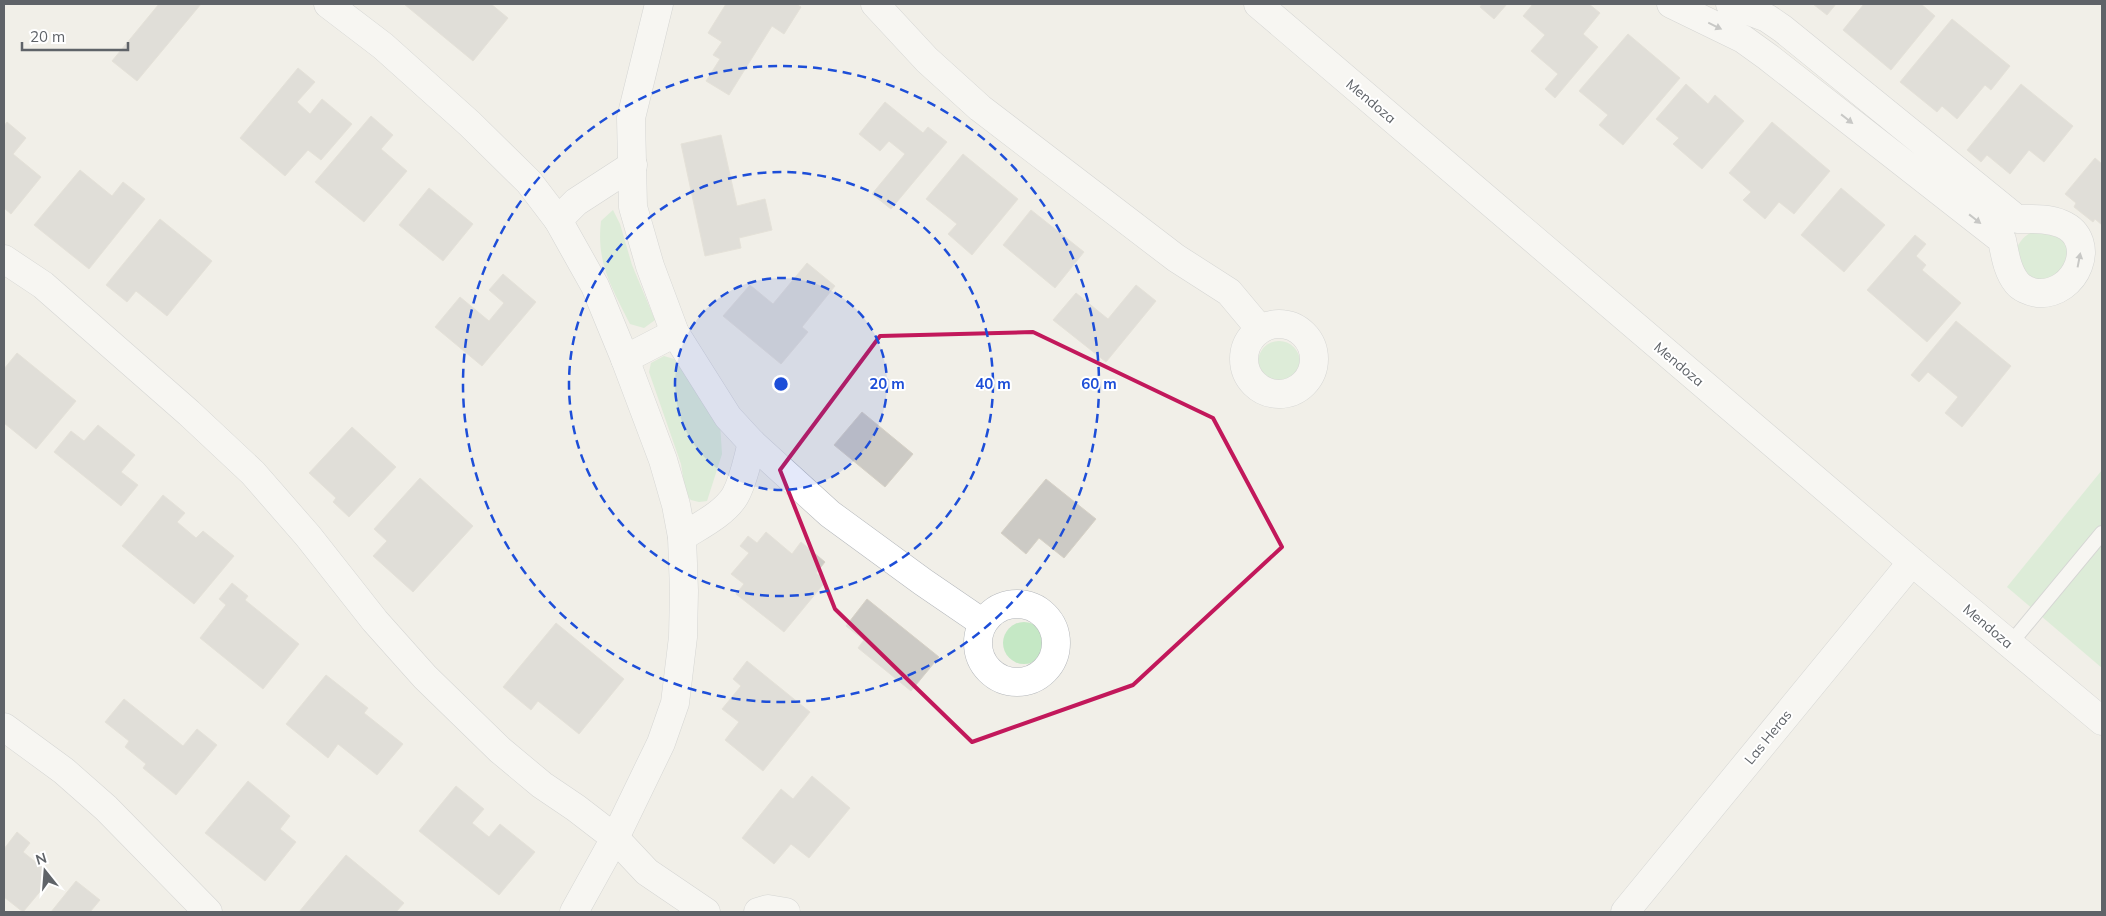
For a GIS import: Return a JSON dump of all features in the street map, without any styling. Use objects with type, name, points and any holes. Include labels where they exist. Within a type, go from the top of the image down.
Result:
[{"type":"street","points":[[328,4],[383,46],[470,124],[529,182],[558,220],[595,286],[663,460],[682,537],[683,637],[675,702],[661,743],[615,838],[574,912]]},
{"type":"street","points":[[659,4],[631,118],[634,207],[650,266],[675,333],[728,417],[752,443],[830,514],[922,582],[984,623]]},
{"type":"street","points":[[875,4],[927,60],[980,108],[1176,258],[1229,292],[1260,329]]},
{"type":"street","name":"Mendoza","points":[[1258,4],[1912,562],[2102,721]]},
{"type":"street","points":[[1679,6],[1743,39],[1768,57],[2002,240],[2008,268],[2017,284],[2031,292],[2045,293],[2058,290],[2072,279],[2080,264],[2081,251],[2077,236],[2065,225],[2049,220],[2017,219],[1783,29],[1767,18],[1730,4]]},
{"type":"street","points":[[558,220],[576,202],[633,165]]},
{"type":"street","points":[[4,259],[43,285],[189,413],[246,466],[308,536],[375,621],[425,677],[500,750],[542,785],[615,838],[647,872],[706,912]]},
{"type":"street","points":[[625,359],[675,333]]},
{"type":"street","points":[[682,537],[719,512],[734,497],[743,475],[752,443]]},
{"type":"street","name":"Las Heras","points":[[1624,912],[1912,562]]},
{"type":"street","points":[[4,727],[64,771],[106,808],[208,912]]},
{"type":"street","points":[[758,912],[768,909],[786,912]]},
{"type":"lane","points":[[2010,644],[2102,533]]},
{"type":"highlighted area","points":[[1033,332],[1213,418],[1282,547],[1133,685],[972,742],[835,609],[780,470],[880,336]]},
{"type":"green space","points":[[613,210],[620,224],[632,265],[655,320],[644,328],[630,324],[603,263],[600,236],[601,221]]},
{"type":"green space","points":[[2045,229],[2071,245],[2069,274],[2028,284],[2015,252],[2020,242],[2026,236],[2034,231]]},
{"type":"green space","points":[[1283,341],[1291,344],[1297,350],[1300,362],[1297,374],[1291,380],[1275,383],[1267,380],[1261,374],[1258,358],[1261,350],[1267,344]]},
{"type":"green space","points":[[664,356],[674,359],[720,423],[722,454],[707,501],[691,500],[686,495],[681,464],[649,372],[651,363]]},
{"type":"green space","points":[[2102,470],[2102,668],[2007,587]]},
{"type":"green space","points":[[1028,622],[1036,625],[1042,631],[1045,643],[1042,655],[1036,661],[1020,664],[1012,661],[1006,655],[1003,639],[1006,631],[1012,625]]},
{"type":"building","points":[[159,4],[201,4],[137,81],[112,61]]},
{"type":"building","points":[[404,4],[491,4],[508,18],[473,61]]},
{"type":"building","points":[[726,4],[796,4],[801,7],[784,34],[772,26],[729,95],[706,81],[720,59],[713,55],[722,42],[708,33]]},
{"type":"building","points":[[1482,4],[1507,4],[1494,19],[1480,7]]},
{"type":"building","points":[[1533,4],[1589,4],[1600,13],[1583,34],[1598,47],[1555,98],[1545,89],[1558,74],[1531,51],[1545,35],[1523,16]]},
{"type":"building","points":[[1813,4],[1836,4],[1827,15]]},
{"type":"building","points":[[1864,4],[1921,4],[1935,16],[1891,70],[1843,30]]},
{"type":"building","points":[[1952,19],[2010,66],[1991,90],[1985,85],[1957,119],[1942,106],[1937,112],[1900,82]]},
{"type":"building","points":[[1628,34],[1680,78],[1623,145],[1599,125],[1608,115],[1579,91]]},
{"type":"building","points":[[298,68],[315,82],[297,102],[310,114],[322,99],[352,124],[321,160],[308,150],[285,176],[240,138]]},
{"type":"building","points":[[1686,84],[1708,104],[1715,95],[1744,121],[1702,169],[1673,144],[1679,138],[1656,119]]},
{"type":"building","points":[[2021,84],[2073,126],[2044,162],[2029,150],[2010,174],[1987,155],[1981,162],[1967,150]]},
{"type":"building","points":[[885,102],[923,133],[928,127],[947,142],[891,209],[872,194],[905,154],[889,141],[880,151],[859,134]]},
{"type":"building","points":[[371,116],[393,135],[381,149],[407,171],[364,222],[315,182]]},
{"type":"building","points":[[7,122],[26,138],[13,154],[41,177],[11,214],[4,208],[4,126]]},
{"type":"building","points":[[1772,122],[1830,171],[1794,214],[1779,202],[1765,219],[1743,200],[1751,192],[1729,173]]},
{"type":"building","points":[[721,135],[737,206],[765,199],[772,230],[739,238],[741,248],[705,256],[681,144]]},
{"type":"building","points":[[963,154],[1018,199],[972,255],[948,234],[957,224],[926,199]]},
{"type":"building","points":[[2095,158],[2102,164],[2102,225],[2095,219],[2093,222],[2074,207],[2076,203],[2065,194]]},
{"type":"building","points":[[80,170],[112,196],[123,182],[145,199],[89,269],[34,225]]},
{"type":"building","points":[[429,188],[473,224],[443,261],[399,225]]},
{"type":"building","points":[[1841,188],[1885,225],[1844,272],[1801,235]]},
{"type":"building","points":[[1031,210],[1084,252],[1055,288],[1003,245]]},
{"type":"building","points":[[160,219],[212,261],[167,316],[136,291],[127,302],[106,285]]},
{"type":"building","points":[[1915,235],[1926,244],[1916,256],[1926,265],[1922,270],[1961,303],[1927,342],[1867,290]]},
{"type":"building","points":[[807,263],[835,286],[802,327],[808,332],[781,364],[723,316],[750,285],[773,304]]},
{"type":"building","points":[[503,274],[536,302],[482,366],[435,327],[460,297],[489,321],[504,303],[489,290]]},
{"type":"building","points":[[1136,285],[1156,301],[1106,362],[1053,320],[1076,293],[1108,319]]},
{"type":"building","points":[[1956,321],[2011,366],[1962,427],[1945,413],[1958,397],[1928,372],[1919,382],[1911,375]]},
{"type":"building","points":[[17,353],[76,401],[36,449],[4,423],[4,369]]},
{"type":"building","points":[[862,412],[913,454],[885,487],[834,445]]},
{"type":"building","points":[[98,425],[135,455],[121,472],[138,485],[121,506],[54,452],[71,431],[84,441]]},
{"type":"building","points":[[352,427],[396,467],[349,517],[333,502],[336,498],[309,473]]},
{"type":"building","points":[[420,478],[473,526],[413,592],[373,556],[387,541],[374,529]]},
{"type":"building","points":[[1046,479],[1096,519],[1064,558],[1039,538],[1026,554],[1001,533]]},
{"type":"building","points":[[163,495],[185,513],[177,522],[196,538],[203,531],[234,556],[194,604],[122,546]]},
{"type":"building","points":[[766,532],[792,554],[801,542],[825,562],[816,573],[826,581],[784,632],[736,594],[744,584],[731,574],[749,553],[740,546],[748,536],[757,543]]},
{"type":"building","points":[[232,583],[248,596],[245,600],[299,644],[263,689],[200,638],[226,605],[219,599]]},
{"type":"building","points":[[867,599],[939,657],[911,691],[858,648],[864,640],[846,626]]},
{"type":"building","points":[[556,623],[624,679],[579,734],[538,701],[531,710],[503,687]]},
{"type":"building","points":[[747,661],[810,712],[763,771],[725,740],[739,722],[722,709],[741,686],[733,679]]},
{"type":"building","points":[[326,675],[368,708],[364,713],[403,744],[377,775],[338,744],[328,758],[286,724]]},
{"type":"building","points":[[124,699],[183,746],[197,729],[217,745],[176,795],[143,768],[146,764],[125,747],[129,741],[105,722]]},
{"type":"building","points":[[812,776],[850,808],[809,858],[791,844],[774,864],[742,838],[781,789],[793,799]]},
{"type":"building","points":[[248,781],[290,816],[280,829],[296,842],[265,881],[205,833]]},
{"type":"building","points":[[456,786],[484,809],[472,823],[489,837],[500,824],[535,852],[499,895],[419,831]]},
{"type":"building","points":[[17,832],[30,843],[23,852],[53,876],[23,912],[4,897],[4,849]]},
{"type":"building","points":[[346,855],[404,903],[396,912],[299,912]]},
{"type":"building","points":[[76,881],[100,900],[90,912],[51,912]]}]
